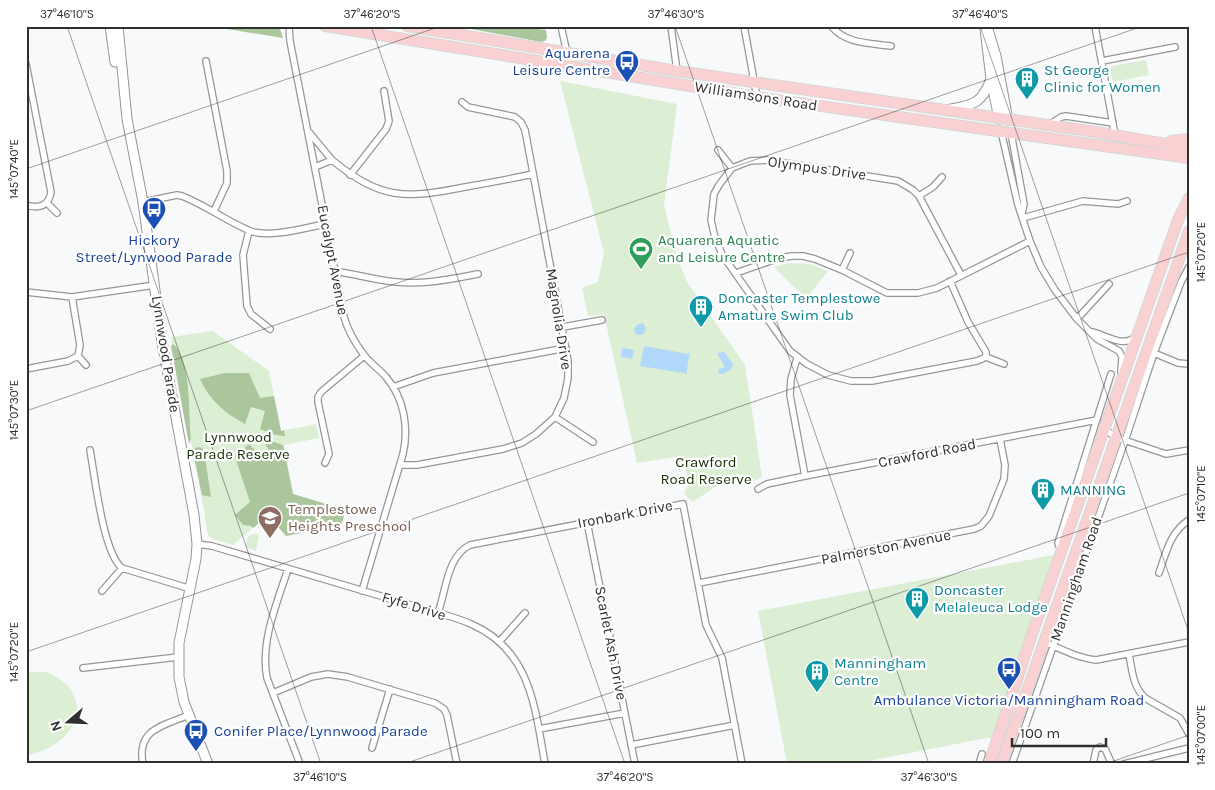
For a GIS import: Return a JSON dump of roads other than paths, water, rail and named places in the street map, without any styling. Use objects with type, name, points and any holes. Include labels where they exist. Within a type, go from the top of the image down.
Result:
[{"type":"main road","name":"Lynnwood Parade","points":[[110,26],[120,92],[143,202],[162,342],[194,515],[196,544],[194,572],[181,626],[178,657],[181,690],[188,715],[208,764]]},
{"type":"main road","name":"Lynnwood Parade","points":[[118,26],[127,119]]},
{"type":"main road","name":"Williamsons Road","points":[[325,26],[757,97],[1185,157]]},
{"type":"main road","name":"Williamsons Road","points":[[407,26],[678,72],[1049,125],[1189,148]]},
{"type":"main road","points":[[986,26],[991,79],[1004,119]]},
{"type":"main road","points":[[986,26],[996,56],[1006,132]]},
{"type":"main road","points":[[567,53],[567,66]]},
{"type":"main road","points":[[943,110],[975,103],[981,98],[991,79]]},
{"type":"main road","points":[[1158,142],[1189,139]]},
{"type":"main road","points":[[1185,157],[1189,168]]},
{"type":"main road","name":"Manningham Road","points":[[989,764],[1030,641],[1178,220],[1189,198]]},
{"type":"main road","name":"Manningham Road","points":[[1001,764],[1047,647],[1120,439],[1142,360],[1189,231]]},
{"type":"main road","points":[[1130,356],[1142,360]]},
{"type":"main road","points":[[1030,641],[1047,647]]},
{"type":"street","name":"Eucalypt Avenue","points":[[289,26],[334,271],[348,331],[364,356],[386,377],[393,387],[401,402],[405,425],[405,445],[400,465],[362,591]]},
{"type":"street","points":[[561,26],[567,53]]},
{"type":"street","points":[[671,26],[678,72]]},
{"type":"street","points":[[744,26],[757,97]]},
{"type":"street","points":[[831,26],[845,38],[890,46]]},
{"type":"street","points":[[1095,26],[1116,135]]},
{"type":"street","points":[[1102,61],[1175,47]]},
{"type":"street","points":[[206,61],[227,171],[227,182],[214,211]]},
{"type":"street","points":[[26,64],[51,192],[47,203],[38,207],[26,205]]},
{"type":"street","points":[[350,175],[386,129],[389,121],[384,91]]},
{"type":"street","name":"Magnolia Drive","points":[[400,465],[417,465],[515,446],[536,434],[555,416],[567,387],[568,369],[563,327],[525,130],[521,122],[515,117],[475,109],[468,107],[462,102]]},
{"type":"street","name":"Williamsons Road","points":[[1049,125],[1066,116],[1113,123]]},
{"type":"street","points":[[308,131],[332,160],[350,175],[361,182],[388,192],[414,195],[432,194],[533,174]]},
{"type":"street","points":[[1006,132],[1024,204],[1022,216]]},
{"type":"street","points":[[1006,132],[1010,172],[1018,205],[1030,241],[1047,278],[1077,319],[1105,344],[1119,351],[1122,356],[1118,392]]},
{"type":"street","points":[[718,150],[732,168],[718,185],[714,194],[711,220],[718,247],[797,358],[828,375],[861,382],[882,380],[977,362],[986,357]]},
{"type":"street","points":[[315,167],[332,160]]},
{"type":"street","name":"Olympus Drive","points":[[732,168],[750,161],[767,160],[898,181],[906,184],[919,196],[961,275]]},
{"type":"street","points":[[919,196],[942,177]]},
{"type":"street","points":[[143,202],[177,195],[214,211],[249,231],[264,233],[325,224]]},
{"type":"street","points":[[1022,216],[1083,201],[1118,204],[1127,201]]},
{"type":"street","points":[[47,203],[57,213]]},
{"type":"street","points":[[249,231],[242,255],[247,306],[251,314],[270,329]]},
{"type":"street","points":[[736,273],[773,260],[792,256],[815,259],[842,270],[880,290],[896,294],[927,292],[1030,241]]},
{"type":"street","points":[[842,270],[850,254]]},
{"type":"street","points":[[1169,286],[1181,282],[1189,267]]},
{"type":"street","points":[[1175,268],[1181,282]]},
{"type":"street","points":[[334,271],[397,282],[428,282],[478,274]]},
{"type":"street","points":[[950,281],[968,322],[986,352],[986,357]]},
{"type":"street","name":"Manningham Road","points":[[1120,439],[1181,282]]},
{"type":"street","points":[[1077,319],[1109,284]]},
{"type":"street","points":[[26,292],[41,295],[72,296],[155,285]]},
{"type":"street","points":[[72,296],[80,345],[78,356]]},
{"type":"street","points":[[563,327],[602,320]]},
{"type":"street","points":[[1090,331],[1108,338],[1126,341],[1131,340],[1138,334]]},
{"type":"street","points":[[393,387],[433,373],[566,348]]},
{"type":"street","points":[[1154,353],[1178,363],[1189,364]]},
{"type":"street","points":[[78,356],[86,365]]},
{"type":"street","points":[[26,369],[68,361],[78,356]]},
{"type":"street","points":[[325,463],[329,454],[318,397],[321,392],[364,356]]},
{"type":"street","points":[[986,357],[1004,364]]},
{"type":"street","points":[[797,358],[790,379],[790,395],[805,476]]},
{"type":"street","name":"Manningham Road","points":[[1061,552],[1058,543],[1111,374]]},
{"type":"street","points":[[1100,410],[1113,406]]},
{"type":"street","points":[[555,416],[593,442]]},
{"type":"street","name":"Crawford Road","points":[[758,489],[767,484],[805,476],[1097,420]]},
{"type":"street","points":[[1105,429],[1120,439],[1166,454],[1189,450]]},
{"type":"street","name":"Palmerston Avenue","points":[[698,583],[974,529],[981,526],[989,516],[1004,479],[1005,465],[1000,439]]},
{"type":"street","points":[[90,450],[110,550],[118,565],[122,568],[191,588]]},
{"type":"street","name":"Ironbark Drive","points":[[438,613],[452,566],[458,554],[466,547],[682,504],[706,626],[722,658],[742,764]]},
{"type":"street","points":[[1159,573],[1171,539],[1179,526],[1189,520]]},
{"type":"street","name":"Scarlet Ash Drive","points":[[588,522],[635,764]]},
{"type":"street","name":"Fyfe Drive","points":[[196,544],[212,546],[472,624],[499,642],[514,658],[526,678],[531,692],[545,764]]},
{"type":"street","points":[[102,591],[122,568]]},
{"type":"street","points":[[288,569],[266,646],[265,668],[300,764]]},
{"type":"street","points":[[499,642],[525,613]]},
{"type":"street","points":[[1047,647],[1084,659],[1096,660],[1189,642]]},
{"type":"street","name":"Manningham Road","points":[[1012,764],[1047,647]]},
{"type":"street","points":[[1129,654],[1134,681],[1140,694],[1180,718],[1189,734]]},
{"type":"street","points":[[82,668],[178,657]]},
{"type":"street","points":[[273,693],[311,677],[328,674],[348,677],[436,703],[444,709],[450,724],[457,764]]},
{"type":"street","points":[[372,748],[390,689]]},
{"type":"street","points":[[539,729],[625,713]]},
{"type":"street","points":[[143,764],[141,754],[143,742],[148,733],[188,715]]},
{"type":"street","points":[[631,745],[735,725]]},
{"type":"street","points":[[1092,764],[1096,750],[1100,747],[1105,749],[1112,764]]},
{"type":"street","points":[[1124,764],[1189,748]]},
{"type":"street","points":[[979,764],[982,754]]},
{"type":"water","points":[[643,323],[646,329],[643,334],[635,334],[634,329],[637,325]]},
{"type":"water","points":[[644,346],[688,354],[690,352],[686,375],[684,373],[640,366]]},
{"type":"water","points":[[622,348],[634,350],[632,359],[621,357]]},
{"type":"water","points":[[724,352],[733,364],[731,369],[723,374],[718,373],[719,369],[725,367],[717,353]]},
{"type":"place","name":"Aquarena Leisure Centre","points":[[627,83]]},
{"type":"place","name":"St George Clinic for Women","points":[[1027,100]]},
{"type":"place","name":"Hickory Street/Lynwood Parade","points":[[154,230]]},
{"type":"place","name":"Aquarena Aquatic and Leisure Centre","points":[[641,270]]},
{"type":"place","name":"Doncaster Templestowe Amature Swim Club","points":[[701,328]]},
{"type":"place","name":"MANNING","points":[[1043,511]]},
{"type":"place","name":"Templestowe Heights Preschool","points":[[270,539]]},
{"type":"place","name":"Doncaster Melaleuca Lodge","points":[[917,620]]},
{"type":"place","name":"Ambulance Victoria/Manningham Road","points":[[1009,690]]},
{"type":"place","name":"Manningham Centre","points":[[817,693]]},
{"type":"place","name":"Conifer Place/Lynnwood Parade","points":[[196,752]]},
{"type":"park label","name":"Lynnwood Parade Reserve","points":[[238,446]]},
{"type":"park label","name":"Crawford Road Reserve","points":[[706,470]]}]
